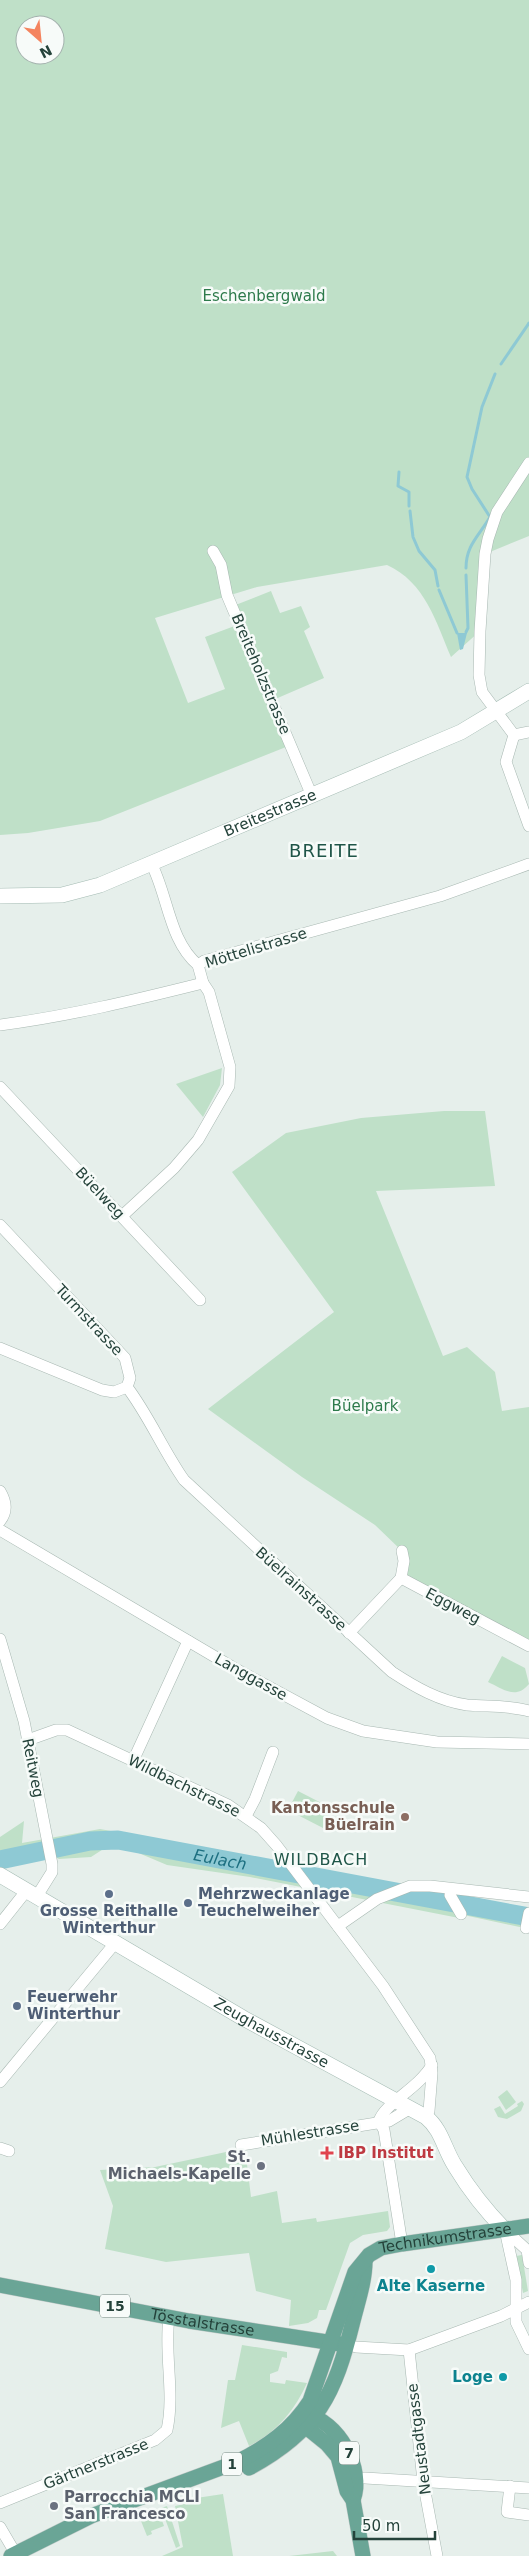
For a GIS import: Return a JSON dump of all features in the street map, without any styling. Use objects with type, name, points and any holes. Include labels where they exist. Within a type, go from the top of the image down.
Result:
[{"type":"main road","name":"Technikumstrasse","points":[[345,2345],[365,2273],[366,2260],[381,2248],[529,2226]]},
{"type":"main road","name":"Tösstalstrasse","points":[[0,2285],[169,2317],[345,2345]]},
{"type":"main road","name":"1","points":[[14,2555],[91,2516],[221,2468],[255,2453],[307,2419],[333,2386],[345,2345]]},
{"type":"main road","name":"7","points":[[307,2419],[334,2434],[351,2455],[356,2469],[358,2488],[353,2500],[363,2556]]},
{"type":"street","points":[[514,735],[482,692],[479,675],[485,554],[497,512],[529,463]]},
{"type":"street","name":"Breiteholzstrasse","points":[[213,551],[221,564],[227,595],[312,796]]},
{"type":"street","name":"Breitestrasse","points":[[0,896],[62,895],[85,890],[461,732],[529,691]]},
{"type":"street","points":[[514,735],[529,732]]},
{"type":"street","points":[[514,735],[506,762],[529,826]]},
{"type":"street","points":[[152,863],[174,927],[190,959],[198,965]]},
{"type":"street","name":"Möttelistrasse","points":[[0,1025],[50,1018],[121,1004],[203,983],[198,965],[204,961],[440,896],[529,864]]},
{"type":"street","points":[[122,1216],[174,1168],[198,1140],[229,1086],[230,1067],[209,992],[203,983]]},
{"type":"street","name":"Büelweg","points":[[0,1087],[200,1300]]},
{"type":"street","name":"Turmstrasse","points":[[0,1225],[125,1358],[130,1378],[127,1387]]},
{"type":"street","points":[[0,1348],[102,1390],[114,1392],[127,1387]]},
{"type":"street","name":"Büelrainstrasse","points":[[127,1387],[145,1410],[170,1460],[184,1480],[392,1672],[429,1694],[467,1705],[511,1706],[529,1711]]},
{"type":"street","points":[[0,1491],[6,1503],[4,1516],[0,1522]]},
{"type":"street","name":"Langgasse","points":[[0,1530],[188,1641],[326,1718],[364,1731],[437,1742],[529,1744]]},
{"type":"street","points":[[349,1632],[401,1578],[404,1561],[402,1551]]},
{"type":"street","name":"Eggweg","points":[[401,1578],[529,1646]]},
{"type":"street","name":"Reitweg","points":[[0,1639],[28,1740],[52,1872],[0,1924]]},
{"type":"street","points":[[133,1761],[188,1641]]},
{"type":"street","name":"Wildbachstrasse","points":[[28,1740],[56,1730],[67,1730],[228,1806],[246,1816],[261,1828],[338,1926],[409,2024],[432,2065]]},
{"type":"street","points":[[246,1816],[255,1799],[273,1752]]},
{"type":"street","name":"Zeughausstrasse","points":[[0,1875],[243,2018],[426,2117],[436,2127],[454,2165],[483,2207],[504,2230]]},
{"type":"street","points":[[338,1926],[377,1899],[410,1886],[430,1886],[529,1897]]},
{"type":"street","points":[[450,1895],[461,1914]]},
{"type":"street","points":[[526,1928],[529,1913]]},
{"type":"street","points":[[0,2082],[116,1942]]},
{"type":"street","points":[[402,2105],[410,2091],[432,2065]]},
{"type":"street","points":[[426,2117],[429,2111],[432,2065]]},
{"type":"street","points":[[410,2091],[416,2088],[425,2089],[429,2100]]},
{"type":"street","name":"Mühlestrasse","points":[[241,2145],[379,2121],[389,2121],[402,2105]]},
{"type":"street","points":[[379,2121],[384,2130],[402,2244]]},
{"type":"street","points":[[504,2230],[527,2250],[529,2263]]},
{"type":"street","points":[[504,2230],[516,2280],[518,2309],[516,2322],[529,2349]]},
{"type":"street","name":"Tösstalstrasse","points":[[345,2345],[409,2350],[518,2309],[529,2302]]},
{"type":"street","name":"Gärtnerstrasse","points":[[0,2503],[155,2440],[167,2430],[170,2412],[167,2331],[169,2317]]},
{"type":"street","name":"Neustadtgasse","points":[[409,2350],[423,2481],[437,2556]]},
{"type":"street","points":[[365,2478],[529,2488]]},
{"type":"street","points":[[510,2486],[508,2512],[529,2515]]},
{"type":"street","points":[[0,2527],[14,2555]]},
{"type":"green space","name":"Eschenbergwald","points":[[0,0],[529,0],[529,536],[485,554],[480,631],[451,657],[428,604],[420,592],[400,572],[387,565],[257,587],[155,618],[188,703],[225,689],[205,637],[240,624],[233,606],[271,591],[280,613],[301,606],[310,627],[304,631],[324,678],[273,700],[291,745],[100,821],[28,833],[0,835]]},
{"type":"green space","points":[[222,1068],[220,1085],[203,1117],[176,1084]]},
{"type":"green space","name":"Büelpark","points":[[444,1111],[485,1111],[495,1186],[376,1191],[443,1356],[467,1347],[495,1372],[502,1411],[529,1407],[529,1646],[401,1578],[402,1551],[375,1525],[302,1477],[208,1409],[334,1312],[232,1172],[286,1133],[361,1118]]},
{"type":"green space","points":[[502,1656],[525,1668],[529,1684],[524,1689],[509,1692],[488,1682]]},
{"type":"green space","points":[[298,1791],[333,1809],[323,1828],[288,1810]]},
{"type":"green space","points":[[24,1821],[22,1843],[100,1829],[529,1908],[529,1929],[459,1914],[459,1918],[250,1877],[167,1865],[122,1846],[108,1846],[91,1857],[59,1859],[50,1855],[0,1866],[0,1837]]},
{"type":"green space","points":[[507,2090],[516,2102],[506,2110],[498,2097]]},
{"type":"green space","points":[[522,2101],[524,2104],[521,2111],[507,2119],[498,2117],[494,2109],[500,2106],[505,2114],[518,2106],[517,2104]]},
{"type":"green space","points":[[245,2148],[251,2197],[277,2191],[282,2223],[316,2218],[317,2222],[388,2211],[390,2227],[387,2231],[363,2235],[350,2243],[326,2310],[319,2310],[317,2318],[308,2323],[289,2326],[291,2300],[256,2291],[249,2253],[166,2262],[105,2249],[113,2206],[100,2170],[155,2167]]},
{"type":"green space","points":[[522,2255],[528,2291],[523,2293],[516,2256]]},
{"type":"green space","points":[[242,2345],[287,2352],[287,2358],[282,2357],[278,2371],[270,2374],[270,2382],[285,2384],[286,2380],[307,2383],[297,2402],[284,2420],[259,2441],[249,2446],[239,2421],[221,2428],[228,2380],[235,2380]]},
{"type":"green space","points":[[223,2494],[233,2556],[162,2556],[183,2547],[175,2506],[184,2504],[183,2500]]},
{"type":"green space","points":[[167,2506],[180,2546],[176,2548],[161,2508]]},
{"type":"green space","points":[[158,2509],[164,2526],[151,2531],[152,2534],[147,2536],[139,2516]]},
{"type":"green space","points":[[333,2551],[337,2556],[289,2556]]},
{"type":"water","points":[[457,633],[467,633],[463,649],[460,650]]},
{"type":"waterway","points":[[501,364],[529,323]]},
{"type":"waterway","points":[[466,568],[468,553],[490,517],[472,489],[467,477],[482,407],[495,374]]},
{"type":"waterway","points":[[399,472],[398,486],[409,492],[409,506]]},
{"type":"waterway","points":[[410,511],[413,537],[419,551],[435,570],[438,586]]},
{"type":"waterway","points":[[466,575],[468,628],[466,632]]},
{"type":"waterway","points":[[439,590],[457,633]]},
{"type":"waterway","name":"Eulach","points":[[0,1860],[90,1841],[118,1840],[529,1917]]},
{"type":"place","name":"Kantonsschule Büelrain","points":[[405,1817]]},
{"type":"place","name":"Grosse Reithalle Winterthur","points":[[109,1894]]},
{"type":"place","name":"Mehrzweckanlage Teuchelweiher","points":[[188,1903]]},
{"type":"place","name":"Feuerwehr Winterthur","points":[[17,2006]]},
{"type":"place","name":"IBP Institut","points":[[327,2153]]},
{"type":"place","name":"St. Michaels-Kapelle","points":[[261,2166]]},
{"type":"place","name":"Alte Kaserne","points":[[431,2269]]},
{"type":"place","name":"Loge","points":[[503,2377]]},
{"type":"place","name":"Parrocchia MCLI San Francesco","points":[[54,2506]]},
{"type":"district","name":"BREITE","points":[[324,850]]},
{"type":"district","name":"WILDBACH","points":[[321,1859]]}]
